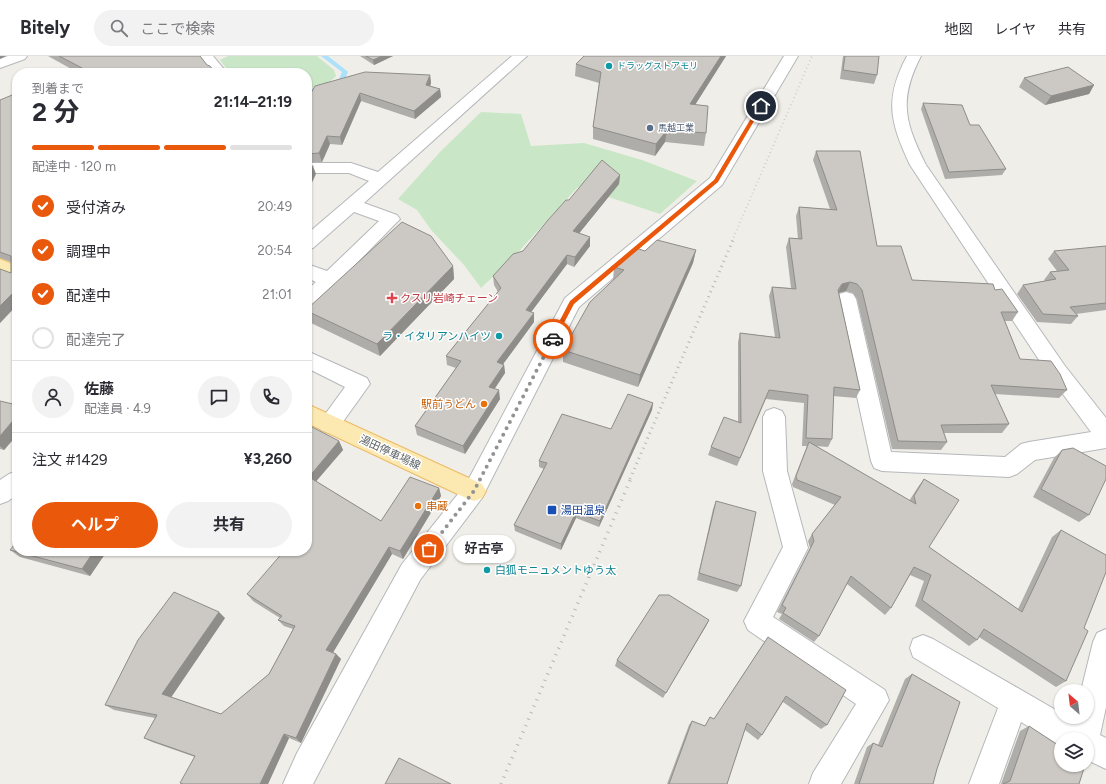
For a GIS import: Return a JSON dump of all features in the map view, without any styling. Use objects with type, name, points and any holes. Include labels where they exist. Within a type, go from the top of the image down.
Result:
[{"type":"main road","points":[[0,265],[12,271]]},
{"type":"main road","name":"湯田停車場線","points":[[312,416],[474,491]]},
{"type":"street","points":[[0,64],[20,56]]},
{"type":"street","points":[[205,56],[216,68]]},
{"type":"street","points":[[312,240],[520,56]]},
{"type":"street","points":[[298,784],[307,763],[411,572],[474,491],[572,303],[716,181],[791,56]]},
{"type":"street","points":[[914,56],[906,68],[898,95],[904,137],[918,165],[1058,372],[1106,435]]},
{"type":"street","points":[[312,168],[351,168],[380,180]]},
{"type":"street","points":[[312,297],[391,219],[353,205]]},
{"type":"street","points":[[312,272],[329,280]]},
{"type":"street","points":[[846,299],[882,461],[1009,467],[1029,451],[1106,439]]},
{"type":"street","points":[[312,361],[359,384],[329,424]]},
{"type":"street","points":[[774,417],[775,471],[796,548],[757,621],[875,700],[824,784]]},
{"type":"street","points":[[0,494],[12,485]]},
{"type":"street","points":[[1087,732],[1106,642]]},
{"type":"street","points":[[923,648],[1065,732]]},
{"type":"street","points":[[984,784],[1014,702]]},
{"type":"street","points":[[1094,748],[1106,754]]},
{"type":"green space","points":[[228,56],[317,56],[334,70],[336,76],[326,83],[312,88],[312,68],[226,68],[220,60]]},
{"type":"green space","points":[[481,112],[521,114],[531,146],[584,143],[642,160],[697,181],[660,214],[578,187],[511,260],[481,288],[464,265],[432,231],[417,210],[398,199],[440,152]]},
{"type":"building","points":[[59,56],[200,56],[211,68],[82,68]]},
{"type":"building","points":[[366,56],[382,56],[373,60]]},
{"type":"building","points":[[584,56],[721,56],[690,104],[708,106],[706,133],[667,130],[656,144],[593,127],[601,72],[576,64]]},
{"type":"building","points":[[845,56],[879,56],[877,75],[843,70]]},
{"type":"building","points":[[1068,67],[1094,85],[1051,96],[1024,78]]},
{"type":"building","points":[[365,72],[430,75],[426,85],[440,89],[414,111],[360,93],[340,137],[327,136],[319,153],[312,154],[312,91],[315,86]]},
{"type":"building","points":[[12,95],[12,294],[0,306],[0,269],[11,273],[11,256],[0,252],[0,100]]},
{"type":"building","points":[[923,103],[962,105],[970,125],[979,125],[1006,169],[949,172]]},
{"type":"building","points":[[816,151],[860,151],[877,246],[901,246],[912,280],[993,284],[995,290],[1002,289],[1018,312],[1001,312],[1020,359],[1051,361],[1060,374],[1067,390],[991,385],[1009,424],[941,425],[947,442],[898,441],[862,290],[857,284],[850,282],[842,284],[838,290],[860,390],[834,387],[832,439],[806,438],[808,395],[769,390],[740,458],[711,447],[724,417],[741,423],[740,333],[780,338],[772,287],[796,289],[789,238],[802,239],[799,207],[837,210]]},
{"type":"building","points":[[602,160],[620,175],[573,231],[590,237],[575,257],[567,255],[526,310],[534,313],[497,362],[504,365],[489,387],[499,390],[463,446],[415,426],[461,361],[446,356],[501,288],[493,276],[513,254],[523,251],[548,220],[566,200],[569,200]]},
{"type":"building","points":[[402,222],[431,236],[453,266],[377,344],[312,313],[312,304]]},
{"type":"building","points":[[657,240],[696,250],[640,375],[563,350],[590,302],[624,270],[614,267],[636,248],[645,251]]},
{"type":"building","points":[[1106,246],[1106,303],[1070,307],[1078,316],[1043,314],[1023,285],[1056,279],[1050,272],[1069,270],[1054,251]]},
{"type":"building","points":[[628,394],[653,403],[600,521],[576,512],[561,544],[514,525],[547,463],[539,461],[562,414],[611,429]]},
{"type":"building","points":[[0,401],[12,404],[12,422],[0,436]]},
{"type":"building","points":[[312,427],[339,441],[312,473]]},
{"type":"building","points":[[809,442],[916,504],[914,496],[924,479],[959,500],[929,547],[1022,612],[1061,530],[1106,555],[1106,572],[1084,628],[1088,631],[1066,681],[984,629],[977,640],[922,600],[931,575],[914,567],[891,608],[851,576],[819,636],[783,613],[786,608],[782,605],[814,541],[812,534],[841,497],[797,480],[796,476]]},
{"type":"building","points":[[1073,448],[1106,466],[1106,479],[1089,515],[1041,489],[1062,450]]},
{"type":"building","points":[[410,477],[439,488],[400,551],[389,547],[326,650],[336,654],[296,738],[284,734],[260,784],[180,783],[195,756],[144,738],[157,715],[105,705],[138,640],[174,592],[219,612],[162,694],[221,714],[269,674],[295,626],[278,620],[282,616],[247,594],[280,556],[312,556],[312,479],[381,521]]},
{"type":"building","points":[[716,501],[756,512],[741,586],[699,573]]},
{"type":"building","points":[[33,556],[91,556],[82,569]]},
{"type":"building","points":[[659,595],[669,595],[709,620],[666,693],[617,660]]},
{"type":"building","points":[[768,637],[846,690],[827,725],[786,696],[762,735],[747,723],[727,784],[669,784],[692,721],[705,726],[710,717],[714,719]]},
{"type":"building","points":[[912,674],[960,702],[933,784],[859,784],[873,743],[882,747]]},
{"type":"building","points":[[1029,726],[1054,742],[1054,772],[1083,772],[1079,784],[1003,784],[1010,781]]},
{"type":"building","points":[[399,758],[451,784],[385,784]]},
{"type":"waterway","points":[[324,56],[345,72],[341,82],[336,85]]},
{"type":"waterway","points":[[312,90],[323,89]]},
{"type":"railway","points":[[732,241],[812,56]]},
{"type":"railway","points":[[630,479],[733,240]]},
{"type":"railway","points":[[501,784],[631,478]]},
{"type":"way so far","points":[[429,549],[474,491],[553,339]]},
{"type":"place","name":"ドラッグストアモリ","points":[[609,66]]},
{"type":"place","name":"馬越工業","points":[[650,128]]},
{"type":"place","name":"クスリ岩崎チェーン","points":[[392,298]]},
{"type":"place","name":"ラ・イタリアンハイツ","points":[[499,336]]},
{"type":"place","name":"駅前うどん","points":[[484,404]]},
{"type":"place","name":"串蔵","points":[[418,506]]},
{"type":"place","name":"湯田温泉","points":[[552,510]]},
{"type":"place","name":"好古亭","points":[[429,549]]},
{"type":"place","name":"白狐モニュメントゆう太","points":[[487,570]]},
{"type":"route","points":[[553,339],[572,303],[716,181],[761,106]]}]
